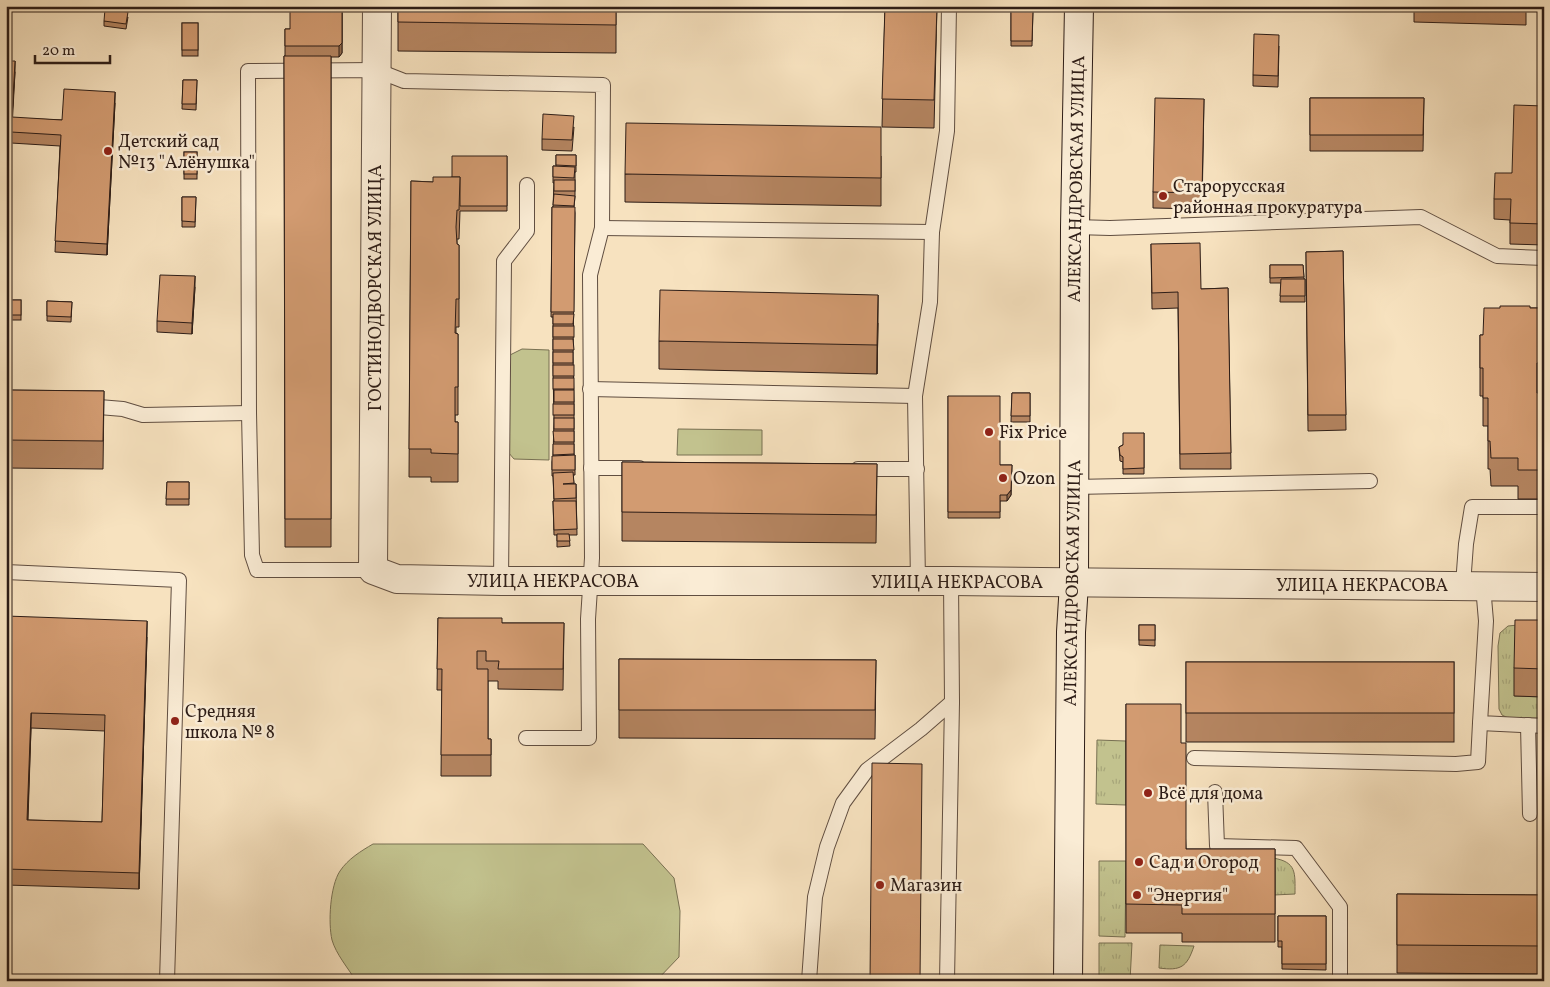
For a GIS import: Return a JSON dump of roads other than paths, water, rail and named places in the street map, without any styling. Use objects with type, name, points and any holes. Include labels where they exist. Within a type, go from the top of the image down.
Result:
[{"type":"street","name":"ГОСТИНОДВОРСКАЯ УЛИЦА","points":[[373,570],[376,6]]},
{"type":"street","name":"АЛЕКСАНДРОВСКАЯ УЛИЦА","points":[[1068,981],[1071,632],[1074,583],[1075,227],[1079,6]]},
{"type":"street","name":"УЛИЦА НЕКРАСОВА","points":[[373,570],[397,579],[501,581],[951,581],[1544,586]]},
{"type":"lane","points":[[918,582],[915,396],[930,302],[932,232],[947,131],[949,6]]},
{"type":"lane","points":[[373,570],[257,570],[252,555],[249,414],[248,71],[376,70],[404,81],[603,85],[602,228],[590,275],[592,558],[588,619],[589,738],[526,738]]},
{"type":"lane","points":[[501,581],[504,261],[527,230],[527,185]]},
{"type":"lane","points":[[1075,227],[1110,228],[1421,217],[1497,256],[1544,258]]},
{"type":"lane","points":[[602,228],[932,232]]},
{"type":"lane","points":[[590,389],[915,396]]},
{"type":"lane","points":[[70,406],[124,409],[143,415],[249,414]]},
{"type":"lane","points":[[591,468],[652,468]]},
{"type":"lane","points":[[842,469],[917,469]]},
{"type":"lane","points":[[1074,487],[1370,481]]},
{"type":"lane","points":[[1194,758],[1259,761],[1463,764],[1478,762],[1486,621],[1473,586],[1466,544],[1472,507],[1544,508]]},
{"type":"lane","points":[[6,572],[179,580],[167,981]]},
{"type":"lane","points":[[947,981],[952,702],[951,581]]},
{"type":"lane","points":[[809,981],[815,897],[827,847],[843,803],[867,770],[921,730],[952,702]]},
{"type":"lane","points":[[1480,723],[1544,726]]},
{"type":"lane","points":[[1528,725],[1530,814]]},
{"type":"lane","points":[[1215,792],[1217,846],[1296,848],[1340,907],[1340,981]]},
{"type":"place","name":"Детский сад №13 \"Алёнушка\"","points":[[108,151]]},
{"type":"place","name":"Старорусская районная прокуратура","points":[[1163,196]]},
{"type":"place","name":"Fix Price","points":[[989,432]]},
{"type":"place","name":"Ozon","points":[[1003,478]]},
{"type":"place","name":"Средняя школа № 8","points":[[175,721]]},
{"type":"place","name":"Всё для дома","points":[[1148,793]]},
{"type":"place","name":"Сад и Огород","points":[[1139,862]]},
{"type":"place","name":"Магазин","points":[[880,885]]},
{"type":"place","name":"\"Энергия\"","points":[[1137,895]]}]
